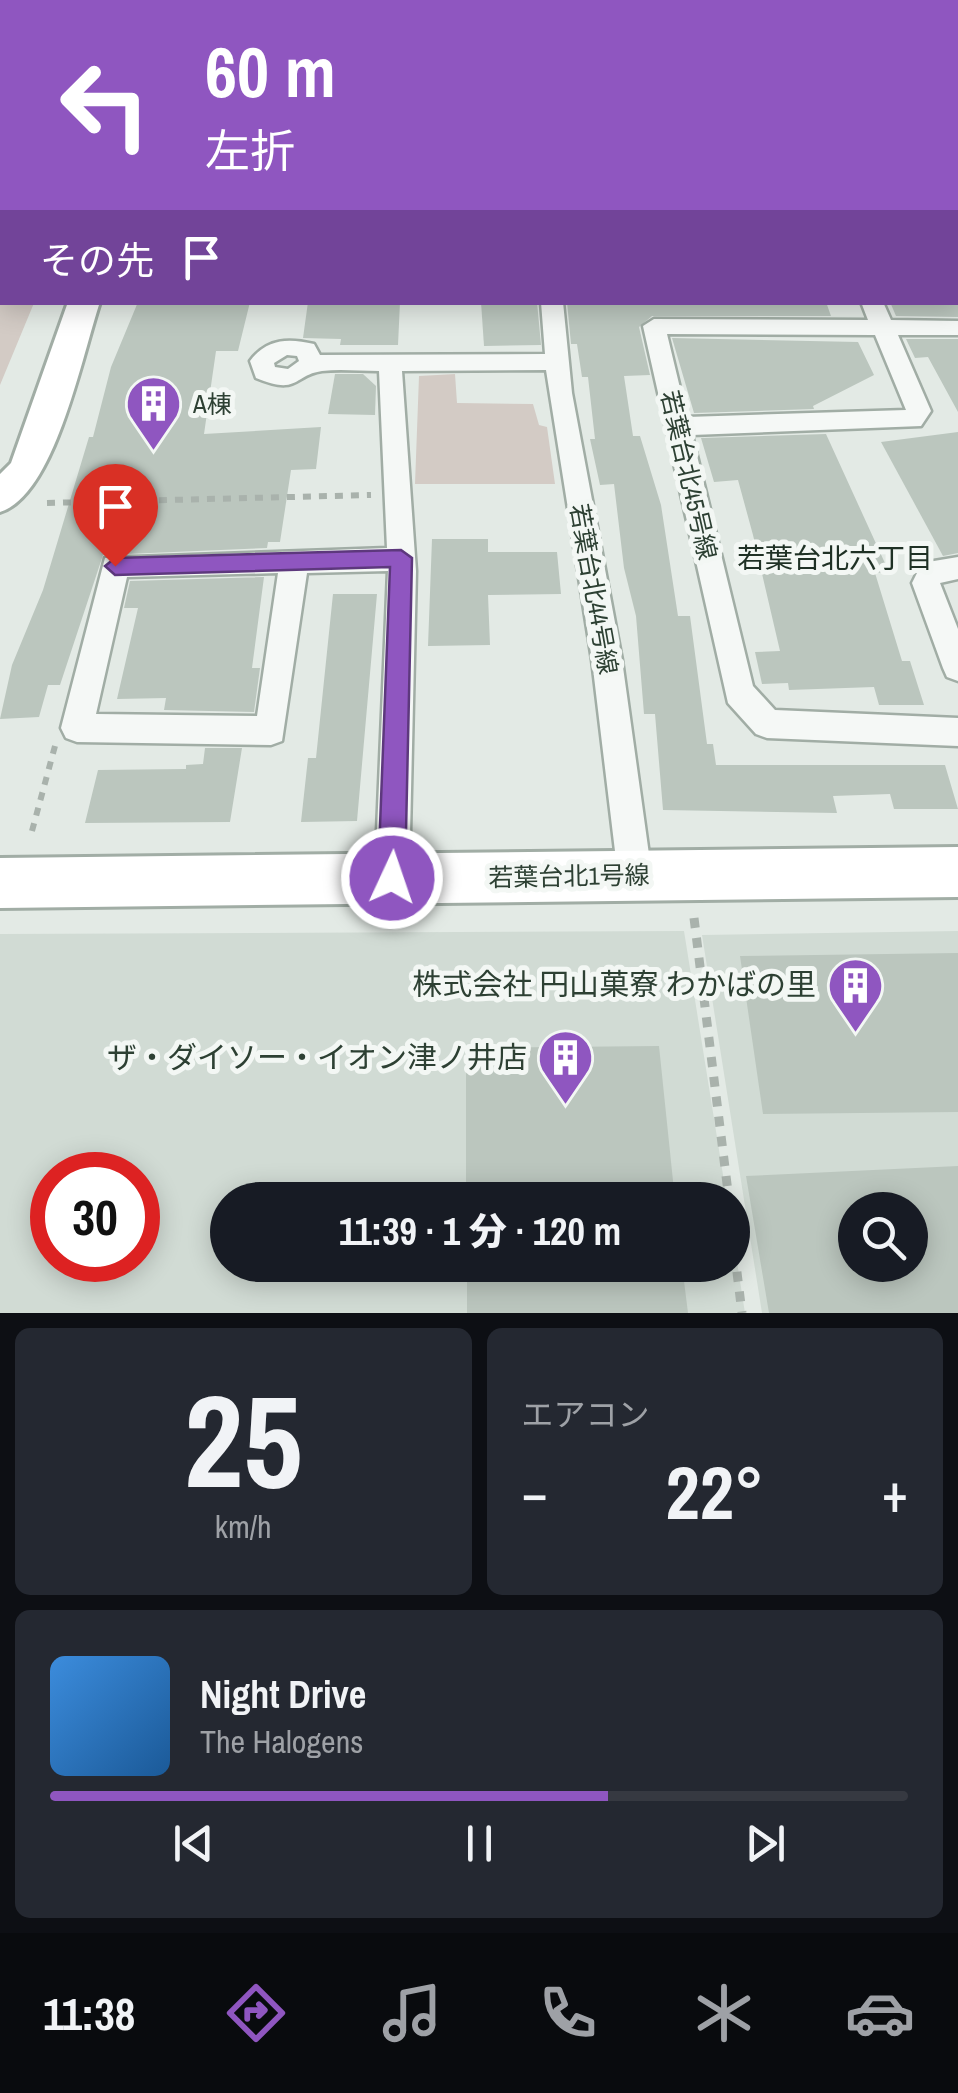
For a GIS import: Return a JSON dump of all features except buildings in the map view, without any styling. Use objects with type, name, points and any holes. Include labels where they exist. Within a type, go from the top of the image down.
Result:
[{"type":"street","points":[[0,498],[27,469],[83,305]]},
{"type":"street","name":"若葉台北44号線","points":[[552,305],[557,362],[607,660],[636,876]]},
{"type":"street","points":[[678,426],[912,420],[919,411],[876,316]]},
{"type":"street","name":"若葉台北45号線","points":[[958,328],[876,316],[654,326],[739,694],[766,724],[958,732]]},
{"type":"street","points":[[311,363],[557,362]]},
{"type":"street","points":[[390,364],[401,558],[392,878]]},
{"type":"street","points":[[294,561],[272,730],[77,728],[115,566],[401,558]]},
{"type":"street","points":[[958,568],[932,571],[926,582],[958,668]]},
{"type":"street","name":"若葉台北1号線","points":[[0,883],[958,872]]},
{"type":"path","points":[[47,503],[395,494]]},
{"type":"path","points":[[32,831],[61,726],[77,728]]},
{"type":"path","points":[[694,917],[726,1182]]},
{"type":"path","points":[[738,1282],[742,1313]]},
{"type":"shaded area","points":[[0,305],[33,305],[0,385]]},
{"type":"shaded area","points":[[455,374],[457,403],[533,404],[539,425],[547,427],[555,484],[415,484],[419,376]]},
{"type":"shaded area","points":[[684,931],[724,1182],[210,1182],[210,1282],[740,1282],[745,1313],[0,1313],[0,934]]},
{"type":"shaded area","points":[[958,931],[958,1313],[762,1313],[750,1237],[750,1182],[741,1182],[702,935]]},
{"type":"place","name":"A棟","points":[[154,453]]},
{"type":"place","name":"株式会社 円山菓寮 わかばの里","points":[[855,1034]]},
{"type":"place","name":"ザ・ダイソー・イオン津ノ井店","points":[[566,1107]]},
{"type":"district","name":"若葉台北六丁目","points":[[835,558]]},
{"type":"route","points":[[115,566],[401,558],[400,714],[392,878]]}]
